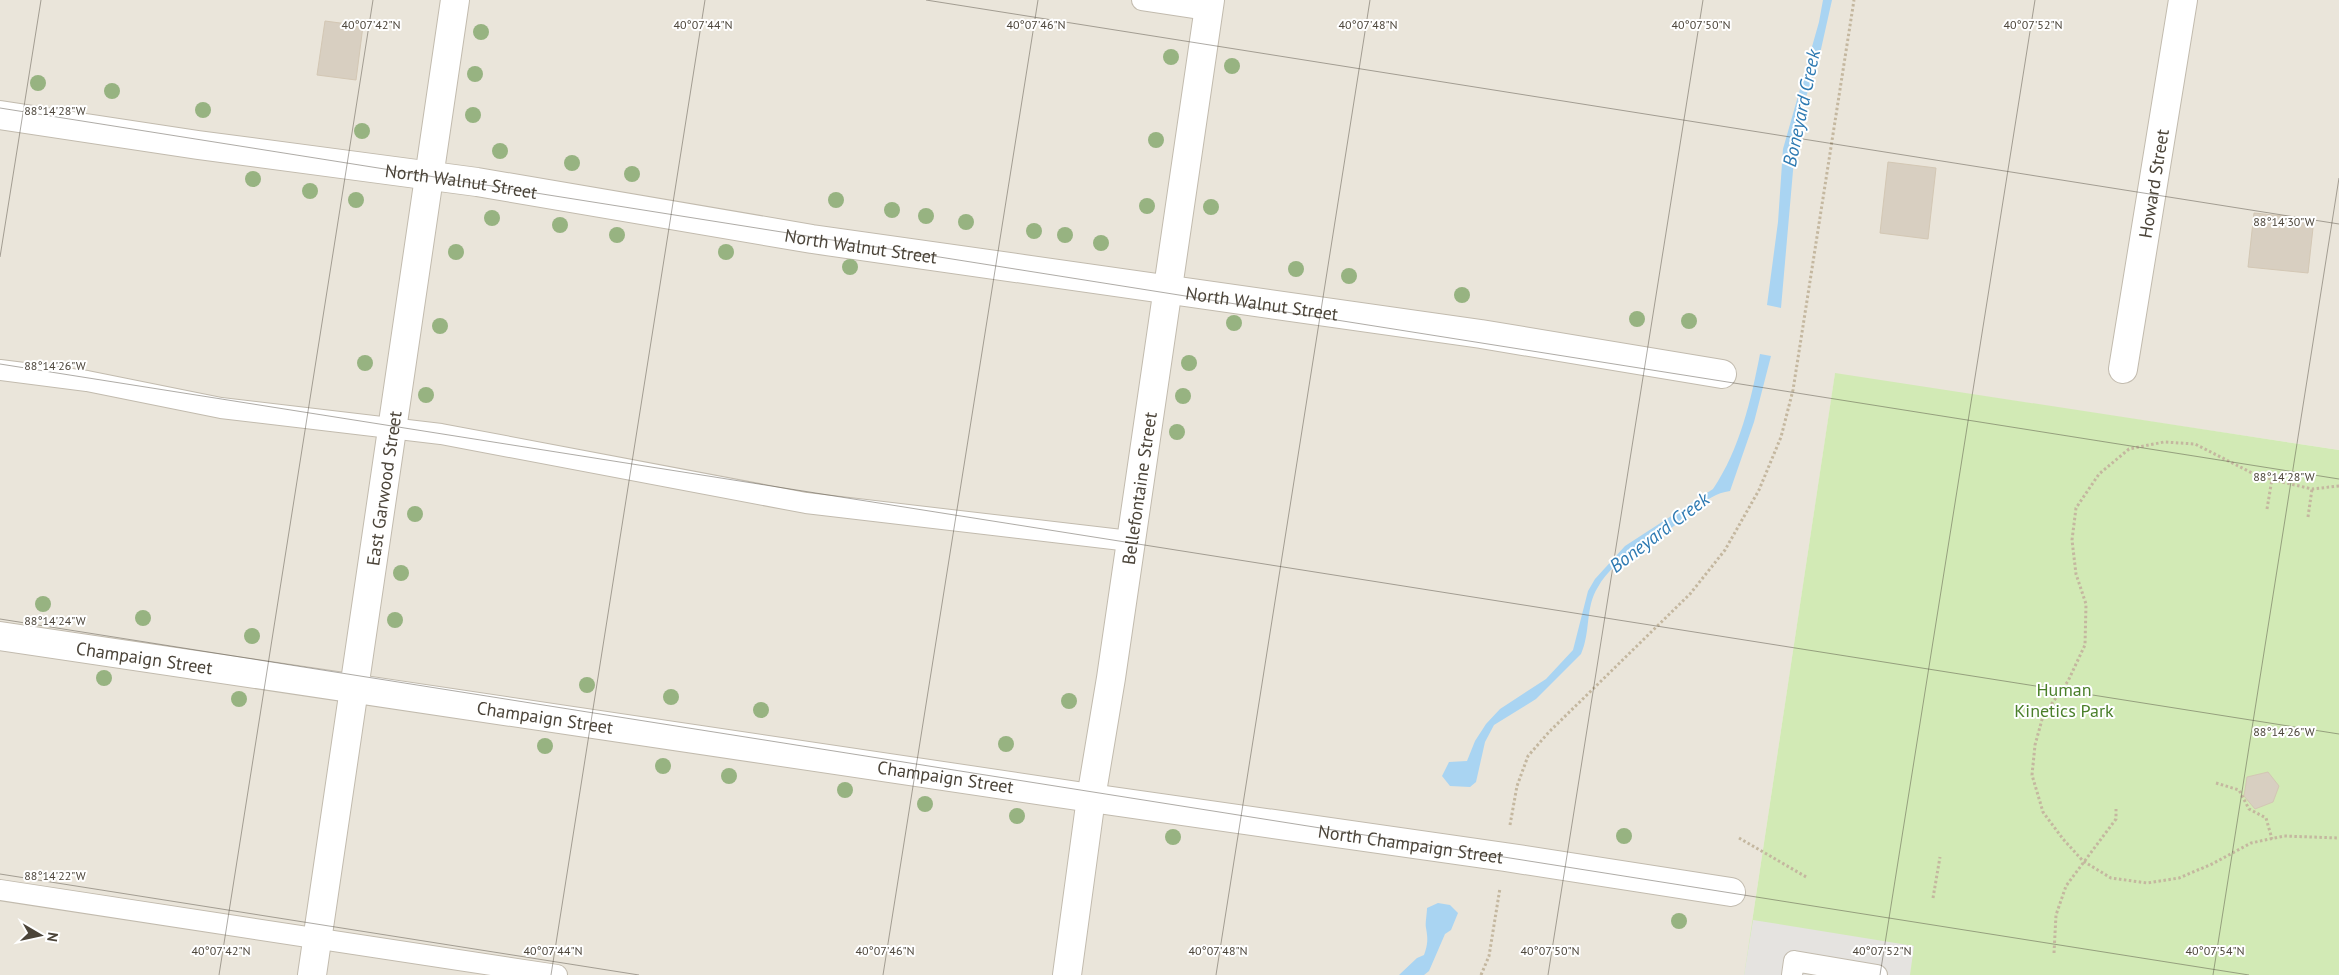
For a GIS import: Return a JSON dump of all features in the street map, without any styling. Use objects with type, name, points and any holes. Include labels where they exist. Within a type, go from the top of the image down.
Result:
[{"type":"street","name":"East Garwood Street","points":[[312,975],[455,0]]},
{"type":"street","name":"Howard Street","points":[[2123,368],[2183,0]]},
{"type":"street","name":"Bellefontaine Street","points":[[1067,975],[1091,798],[1111,678],[1209,5]]},
{"type":"street","name":"North Walnut Street","points":[[0,115],[198,145],[429,176],[812,238],[1481,334],[1722,374]]},
{"type":"street","name":"Champaign Street","points":[[0,636],[1091,798]]},
{"type":"street","name":"North Champaign Street","points":[[1091,798],[1525,860],[1731,892]]},
{"type":"lane","points":[[1142,0],[1209,5]]},
{"type":"lane","points":[[0,370],[87,381],[221,408],[440,434],[806,502],[1130,542]]},
{"type":"lane","points":[[0,890],[317,940],[557,975]]},
{"type":"lane","points":[[1792,975],[1794,961],[1877,975]]},
{"type":"path","points":[[1509,831],[1517,786],[1528,756],[1549,732],[1690,594],[1725,550],[1759,490],[1781,437],[1793,390],[1854,0]]},
{"type":"path","points":[[2339,486],[2312,489],[2272,479],[2254,474],[2196,444],[2164,442],[2129,449],[2099,474],[2076,508],[2072,540],[2076,574],[2086,604],[2085,645],[2068,681],[2043,716],[2035,744],[2032,775],[2043,812],[2083,861],[2111,878],[2148,883],[2179,878],[2212,864],[2251,843],[2284,836],[2339,838]]},
{"type":"path","points":[[2267,509],[2272,479]]},
{"type":"path","points":[[2308,517],[2312,489]]},
{"type":"path","points":[[2216,783],[2239,790],[2250,809],[2266,818],[2272,839]]},
{"type":"path","points":[[2054,953],[2056,916],[2066,886],[2116,819],[2116,809]]},
{"type":"path","points":[[1739,838],[1808,878]]},
{"type":"path","points":[[1933,898],[1940,857]]},
{"type":"path","points":[[1481,975],[1489,956],[1501,881]]},
{"type":"shaded area","points":[[0,0],[2339,0],[2339,450],[1835,374],[1744,975],[0,975]]},
{"type":"shaded area","points":[[1753,920],[1914,946],[1910,975],[1744,975]]},
{"type":"green space","name":"Human Kinetics Park","points":[[1835,373],[2339,450],[2339,975],[1744,975]]},
{"type":"water","name":"Boneyard Creek","points":[[1823,0],[1832,0],[1817,67],[1803,105],[1795,148],[1781,308],[1767,305],[1778,222],[1783,149],[1819,22]]},
{"type":"water","name":"Boneyard Creek","points":[[1760,354],[1771,356],[1754,422],[1730,491],[1721,493],[1696,507],[1663,534],[1627,555],[1611,570],[1601,581],[1591,603],[1586,637],[1581,654],[1536,699],[1494,725],[1485,742],[1476,782],[1470,787],[1450,786],[1442,776],[1449,762],[1467,761],[1475,741],[1486,724],[1500,709],[1546,679],[1573,650],[1588,591],[1595,579],[1625,546],[1713,489],[1730,458],[1743,424]]},
{"type":"water","points":[[1438,903],[1450,905],[1458,913],[1451,930],[1445,934],[1429,971],[1424,975],[1399,975],[1417,958],[1424,955],[1427,942],[1427,908]]},
{"type":"building","points":[[325,21],[363,26],[356,80],[317,75]]},
{"type":"building","points":[[1888,162],[1936,168],[1928,239],[1880,233]]},
{"type":"building","points":[[2254,213],[2314,219],[2308,273],[2248,267]]},
{"type":"building","points":[[2268,772],[2279,786],[2273,802],[2255,809],[2244,796],[2247,777]]}]
